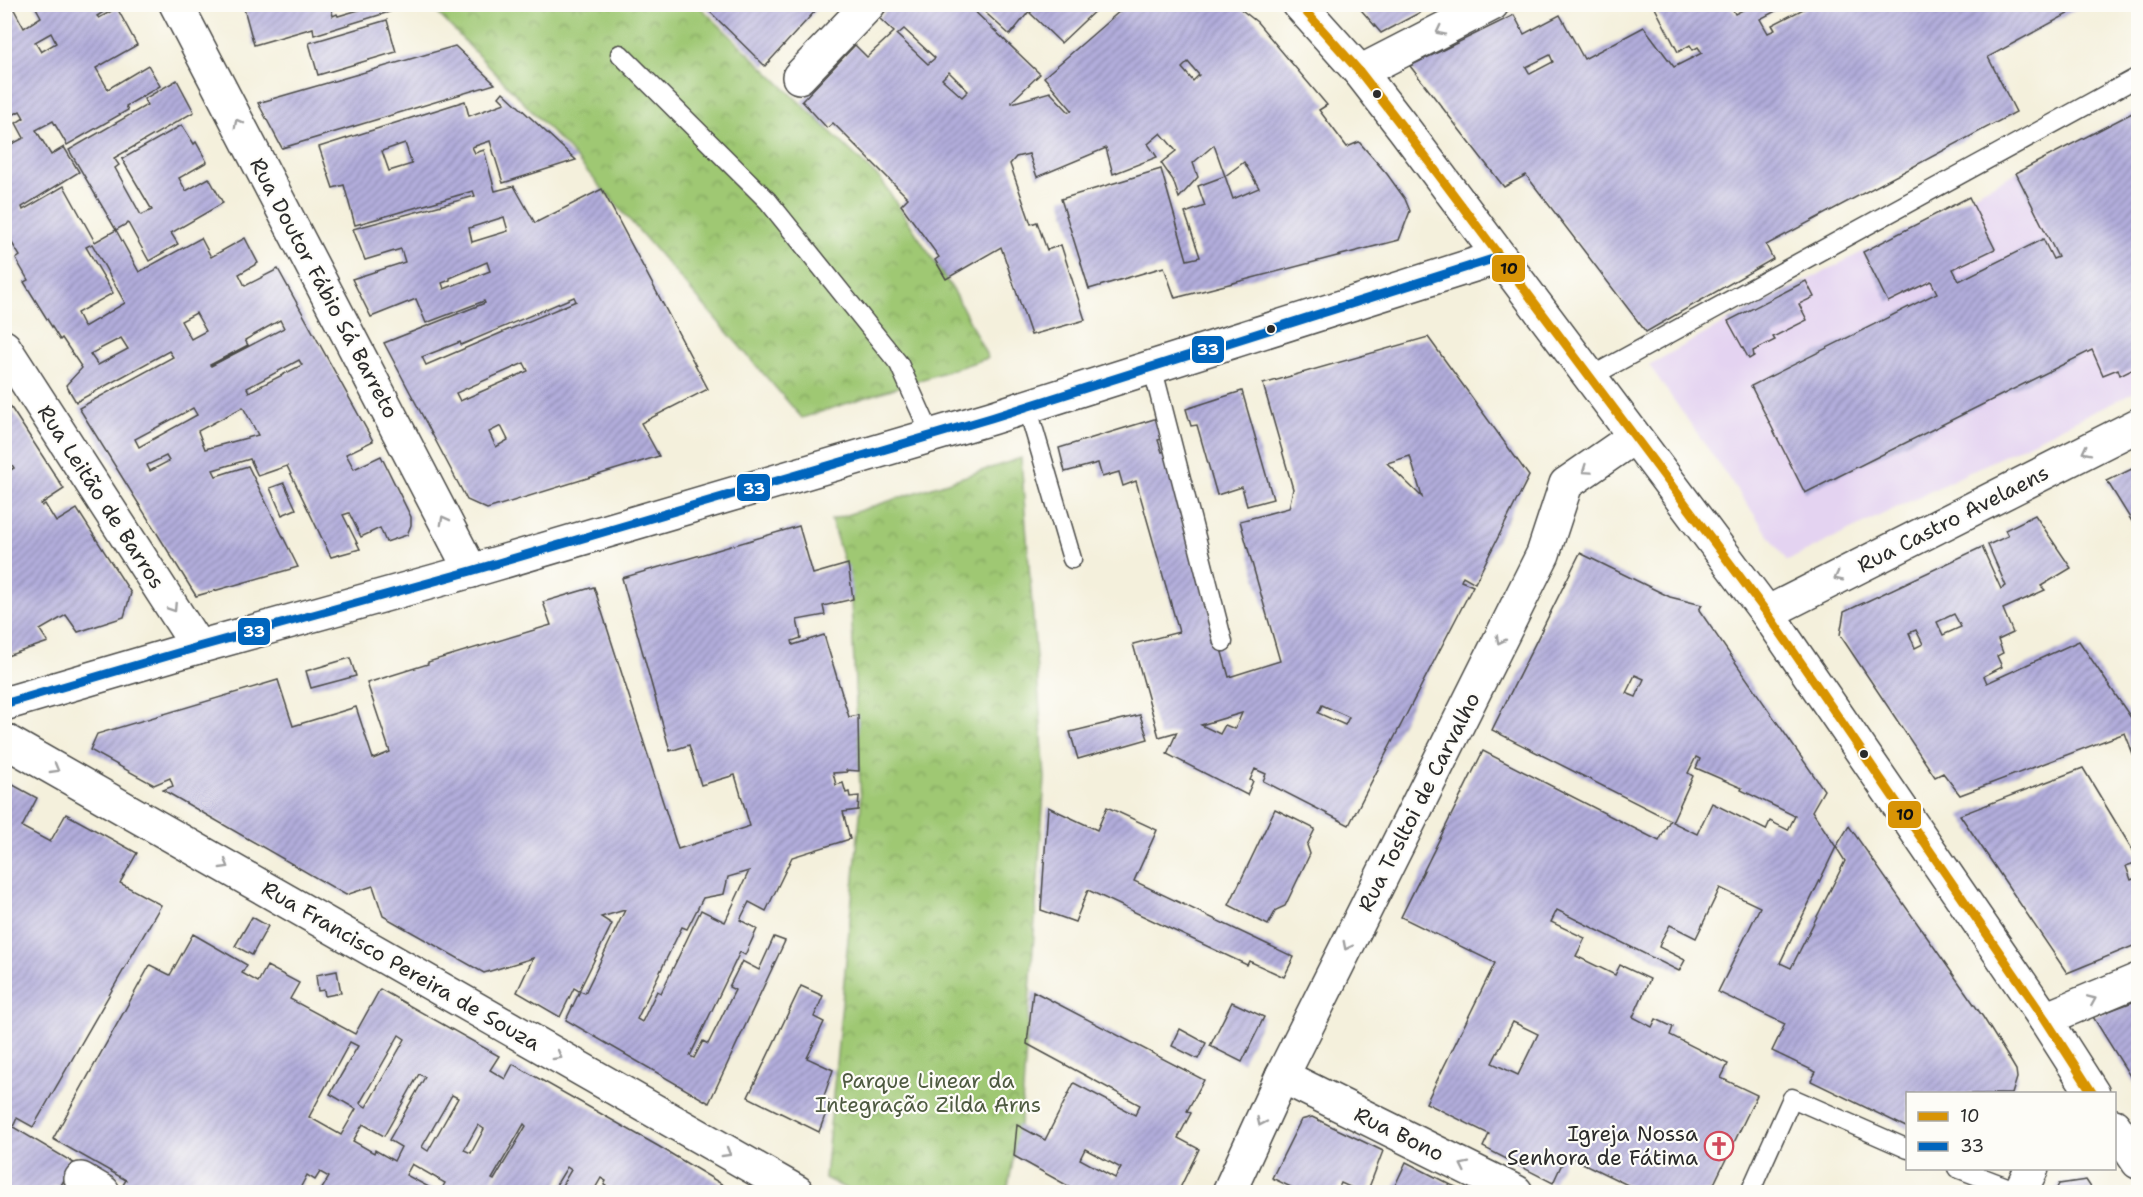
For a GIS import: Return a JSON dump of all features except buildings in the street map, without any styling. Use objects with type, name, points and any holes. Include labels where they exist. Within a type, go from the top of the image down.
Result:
[{"type":"street","name":"Rua Doutor Fábio Sá Barreto","points":[[176,4],[471,571]]},
{"type":"street","points":[[799,77],[870,4]]},
{"type":"street","points":[[1299,4],[1360,72],[1767,613],[2044,1019],[2078,1085]]},
{"type":"street","points":[[1360,72],[1492,4]]},
{"type":"street","points":[[4,704],[198,646],[471,571],[931,435],[1499,257]]},
{"type":"street","name":"Rua Leitão de Barros","points":[[4,347],[198,646]]},
{"type":"street","name":"Rua Castro Avelaens","points":[[1767,613],[2139,425]]},
{"type":"street","name":"Rua Tosltoi de Carvalho","points":[[1229,1192],[1282,1076],[1543,554],[1566,484],[1634,437]]},
{"type":"street","name":"Rua Francisco Pereira de Souza","points":[[4,740],[797,1192]]},
{"type":"street","points":[[2044,1019],[2139,980]]},
{"type":"street","name":"Rua Bono","points":[[1282,1076],[1516,1192]]},
{"type":"street","points":[[2116,1128],[2139,1162]]},
{"type":"street","points":[[2020,1192],[2031,1170]]},
{"type":"lane","points":[[620,54],[775,210],[899,364],[931,435]]},
{"type":"lane","points":[[1590,377],[2139,77]]},
{"type":"lane","points":[[1152,366],[1223,642]]},
{"type":"lane","points":[[1027,406],[1072,559]]},
{"type":"lane","points":[[1750,1192],[1792,1098],[1906,1148]]},
{"type":"lane","points":[[1962,1170],[2020,1192]]},
{"type":"shaded area","points":[[2138,110],[2138,390],[1787,561],[1649,365],[1728,321]]},
{"type":"green space","points":[[430,5],[698,5],[882,181],[955,293],[988,358],[802,418],[566,147]]},
{"type":"green space","name":"Parque Linear da Integração Zilda Arns","points":[[1021,458],[1045,778],[1021,1119],[1007,1192],[852,1192],[825,1178],[861,805],[850,583],[831,520]]},
{"type":"transit line","name":"10","points":[[1299,4],[1360,72],[1405,130],[1767,613],[2045,1019],[2092,1092]]},
{"type":"transit line","name":"33","points":[[4,704],[471,571],[991,418],[1499,257]]},
{"type":"place","name":"Igreja Nossa Senhora de Fátima","points":[[1719,1146]]}]
